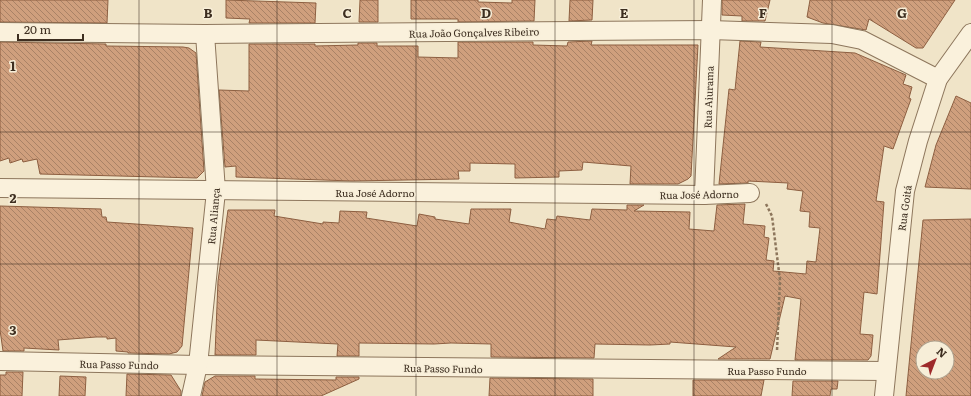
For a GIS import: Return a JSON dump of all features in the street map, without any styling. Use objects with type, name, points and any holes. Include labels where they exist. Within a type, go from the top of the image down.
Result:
[{"type":"street","name":"Rua Aiurama","points":[[704,195],[712,0]]},
{"type":"street","name":"Rua João Gonçalves Ribeiro","points":[[0,32],[205,34],[710,30],[832,34],[862,40],[938,79]]},
{"type":"street","name":"Rua Goitá","points":[[884,396],[905,191],[918,141],[938,79],[971,33]]},
{"type":"street","name":"Rua Aliança","points":[[191,396],[198,365],[216,191],[205,34]]},
{"type":"street","name":"Rua José Adorno","points":[[0,188],[704,195],[750,193]]},
{"type":"street","name":"Rua Passo Fundo","points":[[0,361],[198,365],[886,371]]},
{"type":"path","points":[[750,193],[765,202],[772,216],[780,280],[776,370]]},
{"type":"building","points":[[0,0],[108,0],[107,23],[0,22]]},
{"type":"building","points":[[226,0],[316,3],[315,23],[249,23],[250,19],[226,18]]},
{"type":"building","points":[[360,0],[378,0],[378,22],[359,22]]},
{"type":"building","points":[[411,0],[478,0],[478,2],[512,3],[512,0],[535,0],[534,21],[458,22],[458,19],[411,19]]},
{"type":"building","points":[[570,0],[593,0],[592,20],[569,21]]},
{"type":"building","points":[[722,0],[770,0],[765,21],[742,21],[742,16],[722,15]]},
{"type":"building","points":[[810,0],[955,0],[923,48],[916,48],[869,19],[866,30],[823,23],[807,17]]},
{"type":"building","points":[[592,41],[591,45],[698,45],[691,176],[688,179],[678,184],[630,184],[631,166],[583,162],[582,170],[559,171],[559,177],[515,178],[515,164],[470,163],[470,171],[458,171],[459,179],[352,181],[236,177],[236,166],[225,167],[219,90],[249,91],[249,44],[315,44],[315,46],[377,43],[377,46],[418,46],[418,57],[458,58],[458,42],[533,42],[533,45],[567,46],[568,42]]},
{"type":"building","points":[[740,41],[761,42],[760,47],[855,53],[906,75],[903,84],[912,87],[909,98],[911,99],[893,149],[884,146],[876,201],[884,202],[877,294],[864,292],[860,334],[873,335],[871,356],[868,360],[795,360],[801,299],[785,296],[770,359],[718,359],[736,347],[670,342],[670,344],[650,345],[595,344],[594,358],[491,357],[491,344],[451,343],[359,343],[359,356],[337,356],[338,344],[256,340],[256,355],[215,355],[218,281],[228,210],[275,210],[274,216],[323,224],[323,222],[339,223],[340,211],[367,212],[366,218],[417,226],[419,214],[435,217],[435,219],[469,224],[471,209],[511,209],[509,222],[545,229],[547,219],[556,220],[557,216],[590,220],[592,209],[627,210],[627,205],[644,205],[634,211],[690,212],[689,229],[714,231],[717,205],[745,204],[743,224],[765,226],[764,237],[769,238],[766,260],[774,261],[773,271],[806,274],[807,261],[816,262],[820,228],[809,227],[810,212],[800,211],[803,191],[787,189],[788,183],[748,181],[748,183],[719,184],[729,89],[735,90]]},
{"type":"building","points":[[0,42],[106,44],[106,46],[189,48],[196,53],[204,171],[197,178],[40,174],[37,159],[23,162],[22,159],[10,163],[9,158],[0,161]]},
{"type":"building","points":[[956,96],[971,103],[971,189],[925,187],[936,145]]},
{"type":"building","points":[[0,206],[101,209],[102,217],[106,217],[107,222],[193,228],[182,346],[177,352],[169,354],[128,353],[116,351],[116,338],[107,339],[107,337],[96,337],[58,340],[59,350],[24,348],[24,351],[3,351],[0,330]]},
{"type":"building","points":[[971,219],[971,396],[906,396],[923,220]]},
{"type":"building","points":[[6,372],[23,372],[22,396],[0,396],[0,375],[6,375]]},
{"type":"building","points":[[127,374],[171,375],[181,391],[181,396],[126,396]]},
{"type":"building","points":[[60,376],[86,377],[85,396],[59,396]]},
{"type":"building","points":[[215,376],[255,376],[255,379],[336,380],[336,377],[359,377],[359,379],[321,396],[202,396],[205,382]]},
{"type":"building","points":[[490,378],[593,379],[593,396],[489,396]]},
{"type":"building","points":[[693,380],[764,380],[761,396],[693,396]]},
{"type":"building","points":[[793,381],[838,381],[837,389],[831,389],[830,396],[792,396]]}]
